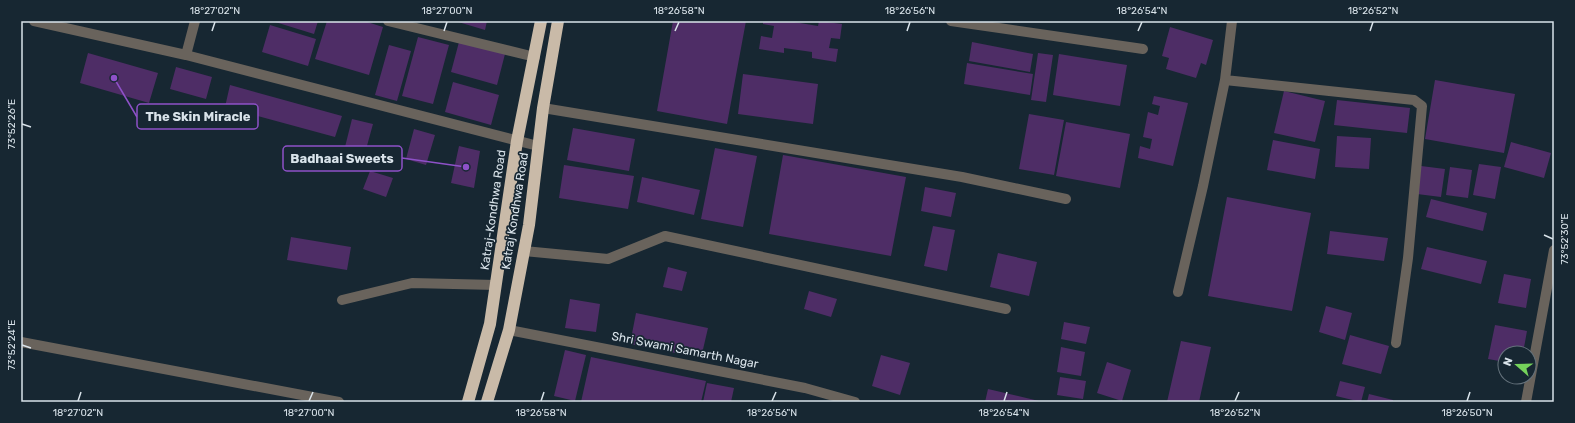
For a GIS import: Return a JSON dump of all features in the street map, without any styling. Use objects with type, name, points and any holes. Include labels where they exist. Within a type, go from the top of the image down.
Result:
[{"type":"highway","name":"Katraj-Kondhwa Road","points":[[468,402],[490,324],[517,141],[541,21]]},
{"type":"highway","name":"Katraj Kondhwa Road","points":[[487,402],[509,330],[529,225],[543,108],[558,21]]},
{"type":"street","points":[[34,21],[186,55],[538,146]]},
{"type":"street","points":[[186,55],[195,21]]},
{"type":"street","points":[[388,21],[535,57]]},
{"type":"street","points":[[951,21],[1143,50]]},
{"type":"street","points":[[1178,292],[1203,186],[1225,80],[1232,21]]},
{"type":"street","points":[[1225,80],[1414,100],[1422,106],[1408,258],[1396,343]]},
{"type":"street","points":[[543,108],[962,177],[1066,198]]},
{"type":"street","points":[[524,251],[608,259],[665,236],[1006,309]]},
{"type":"street","points":[[1526,402],[1551,280],[1554,250]]},
{"type":"street","points":[[342,300],[412,283],[496,285]]},
{"type":"street","name":"Shri Swami Samarth Nagar","points":[[509,330],[804,388],[855,402]]},
{"type":"street","points":[[21,342],[339,402]]},
{"type":"building","points":[[272,21],[318,21],[314,34]]},
{"type":"building","points":[[327,21],[364,21],[383,27],[369,75],[315,59]]},
{"type":"building","points":[[455,21],[487,21],[485,30]]},
{"type":"building","points":[[673,21],[746,21],[727,124],[657,111]]},
{"type":"building","points":[[763,21],[788,21],[818,26],[819,21],[842,24],[840,39],[831,38],[829,48],[838,49],[836,62],[812,58],[812,52],[784,48],[784,53],[759,49],[761,36],[772,38],[774,26],[763,24]]},
{"type":"building","points":[[270,25],[316,39],[308,66],[262,52]]},
{"type":"building","points":[[1170,27],[1213,40],[1206,65],[1201,63],[1196,78],[1166,69],[1169,58],[1162,56]]},
{"type":"building","points":[[418,37],[449,45],[433,104],[402,96]]},
{"type":"building","points":[[459,42],[505,54],[497,85],[451,72]]},
{"type":"building","points":[[972,42],[1033,54],[1030,72],[969,61]]},
{"type":"building","points":[[389,45],[411,51],[397,101],[375,95]]},
{"type":"building","points":[[88,53],[158,73],[149,103],[80,83]]},
{"type":"building","points":[[1038,53],[1053,55],[1046,102],[1031,100]]},
{"type":"building","points":[[1059,54],[1127,65],[1120,106],[1053,95]]},
{"type":"building","points":[[967,63],[1033,74],[1030,95],[964,84]]},
{"type":"building","points":[[176,67],[212,77],[206,99],[170,89]]},
{"type":"building","points":[[743,74],[818,84],[813,124],[738,114]]},
{"type":"building","points":[[1435,80],[1515,94],[1504,153],[1425,139]]},
{"type":"building","points":[[453,82],[499,95],[491,125],[445,112]]},
{"type":"building","points":[[230,85],[342,116],[335,137],[225,107]]},
{"type":"building","points":[[1284,91],[1325,101],[1315,142],[1274,133]]},
{"type":"building","points":[[1154,96],[1188,103],[1173,166],[1138,158],[1140,146],[1150,149],[1152,139],[1143,137],[1148,112],[1158,115],[1160,106],[1152,104]]},
{"type":"building","points":[[1337,100],[1410,108],[1407,133],[1334,125]]},
{"type":"building","points":[[1029,114],[1064,120],[1054,175],[1019,169]]},
{"type":"building","points":[[352,119],[373,124],[365,153],[345,147]]},
{"type":"building","points":[[1066,122],[1130,134],[1120,188],[1056,176]]},
{"type":"building","points":[[573,128],[635,139],[629,171],[567,160]]},
{"type":"building","points":[[414,129],[435,135],[426,165],[406,159]]},
{"type":"building","points":[[1337,136],[1371,138],[1369,169],[1335,167]]},
{"type":"building","points":[[1273,140],[1320,149],[1315,179],[1267,170]]},
{"type":"building","points":[[1511,142],[1551,153],[1544,178],[1504,167]]},
{"type":"building","points":[[459,146],[480,151],[474,188],[451,183]]},
{"type":"building","points":[[715,148],[757,156],[743,227],[701,219]]},
{"type":"building","points":[[783,155],[906,177],[891,256],[769,234]]},
{"type":"building","points":[[1479,164],[1501,167],[1495,199],[1473,195]]},
{"type":"building","points":[[564,165],[634,176],[628,209],[559,198]]},
{"type":"building","points":[[1421,166],[1445,169],[1441,197],[1417,194]]},
{"type":"building","points":[[1450,167],[1472,170],[1468,198],[1446,195]]},
{"type":"building","points":[[370,171],[393,178],[386,197],[363,189]]},
{"type":"building","points":[[642,177],[700,190],[694,215],[637,202]]},
{"type":"building","points":[[925,187],[956,193],[951,217],[921,211]]},
{"type":"building","points":[[1227,197],[1311,213],[1292,311],[1208,296]]},
{"type":"building","points":[[1431,199],[1487,213],[1483,231],[1426,217]]},
{"type":"building","points":[[933,226],[955,230],[947,271],[924,266]]},
{"type":"building","points":[[1330,231],[1388,238],[1384,261],[1327,254]]},
{"type":"building","points":[[291,237],[351,247],[347,270],[287,260]]},
{"type":"building","points":[[1427,247],[1487,261],[1481,284],[1421,269]]},
{"type":"building","points":[[998,253],[1037,262],[1029,296],[990,287]]},
{"type":"building","points":[[668,267],[687,272],[682,291],[663,287]]},
{"type":"building","points":[[1504,274],[1531,279],[1526,308],[1498,303]]},
{"type":"building","points":[[809,291],[837,299],[831,317],[804,309]]},
{"type":"building","points":[[570,299],[600,304],[596,332],[565,328]]},
{"type":"building","points":[[1326,306],[1352,313],[1345,340],[1319,332]]},
{"type":"building","points":[[636,313],[708,328],[701,358],[630,344]]},
{"type":"building","points":[[1064,322],[1090,327],[1086,344],[1061,339]]},
{"type":"building","points":[[1495,325],[1527,331],[1524,345],[1497,345],[1497,361],[1488,359]]},
{"type":"building","points":[[1350,335],[1389,346],[1381,374],[1342,364]]},
{"type":"building","points":[[1181,341],[1211,347],[1199,402],[1167,402]]},
{"type":"building","points":[[1061,347],[1085,352],[1081,376],[1057,372]]},
{"type":"building","points":[[565,350],[586,355],[575,401],[554,396]]},
{"type":"building","points":[[881,355],[910,363],[900,395],[872,386]]},
{"type":"building","points":[[591,357],[706,381],[701,402],[581,402]]},
{"type":"building","points":[[1107,362],[1131,370],[1122,401],[1097,393]]},
{"type":"building","points":[[1060,377],[1086,381],[1083,399],[1057,395]]},
{"type":"building","points":[[1340,381],[1365,387],[1361,402],[1336,396]]},
{"type":"building","points":[[707,383],[734,388],[731,402],[703,402]]},
{"type":"building","points":[[988,389],[1039,401],[1039,402],[985,402]]},
{"type":"building","points":[[1369,394],[1393,400],[1393,402],[1367,402]]},
{"type":"place","name":"The Skin Miracle","points":[[114,78]]},
{"type":"place","name":"Badhaai Sweets","points":[[466,167]]}]
